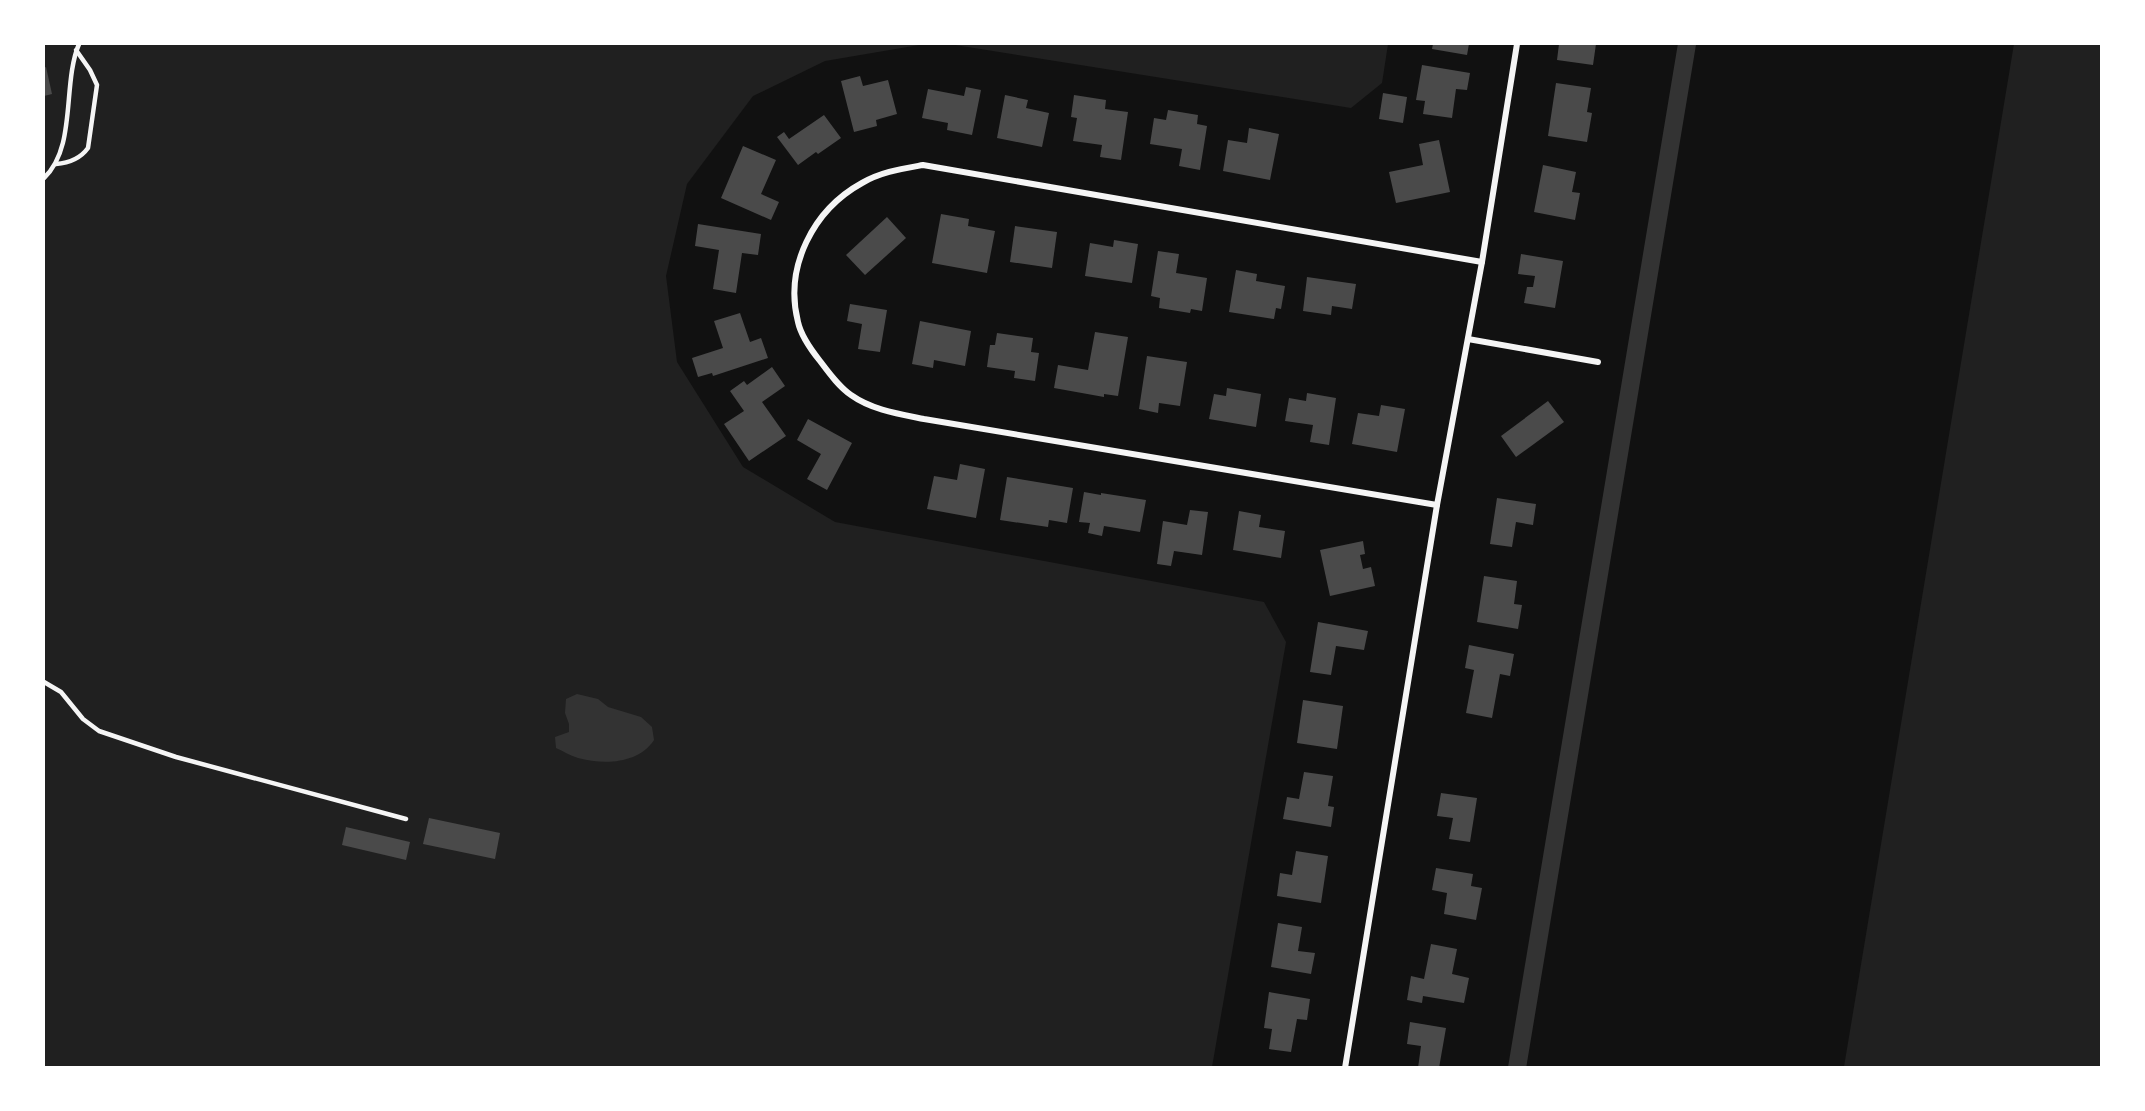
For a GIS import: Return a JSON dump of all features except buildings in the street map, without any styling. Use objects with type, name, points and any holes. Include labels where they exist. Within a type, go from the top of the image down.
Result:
[{"type":"street","points":[[1345,1068],[1437,506],[1482,262],[1517,44]]},
{"type":"street","points":[[1437,506],[924,419],[876,408],[850,395],[812,351],[798,323],[795,272],[804,245],[817,224],[838,200],[862,183],[883,174],[922,165],[1482,262]]},
{"type":"street","points":[[1468,339],[1598,362]]},
{"type":"lane","points":[[44,178],[56,164],[60,153],[76,50],[79,44]]},
{"type":"lane","points":[[56,164],[66,164],[88,148],[97,85],[76,50]]},
{"type":"lane","points":[[44,682],[61,692],[83,719],[99,731],[176,757],[406,819]]},
{"type":"shaded area","points":[[44,44],[925,44],[825,61],[753,96],[687,184],[666,276],[677,362],[743,467],[835,522],[1264,602],[1286,642],[1212,1067],[44,1067]]},
{"type":"shaded area","points":[[949,44],[1388,44],[1382,83],[1351,108]]},
{"type":"shaded area","points":[[2014,44],[2101,44],[2101,1067],[1844,1067]]},
{"type":"shaded area","points":[[577,694],[598,699],[608,707],[641,717],[652,727],[654,740],[639,754],[620,761],[609,762],[578,758],[556,748],[555,737],[569,732],[565,713],[566,699]]},
{"type":"waterway","points":[[1517,1068],[1687,44]]}]
